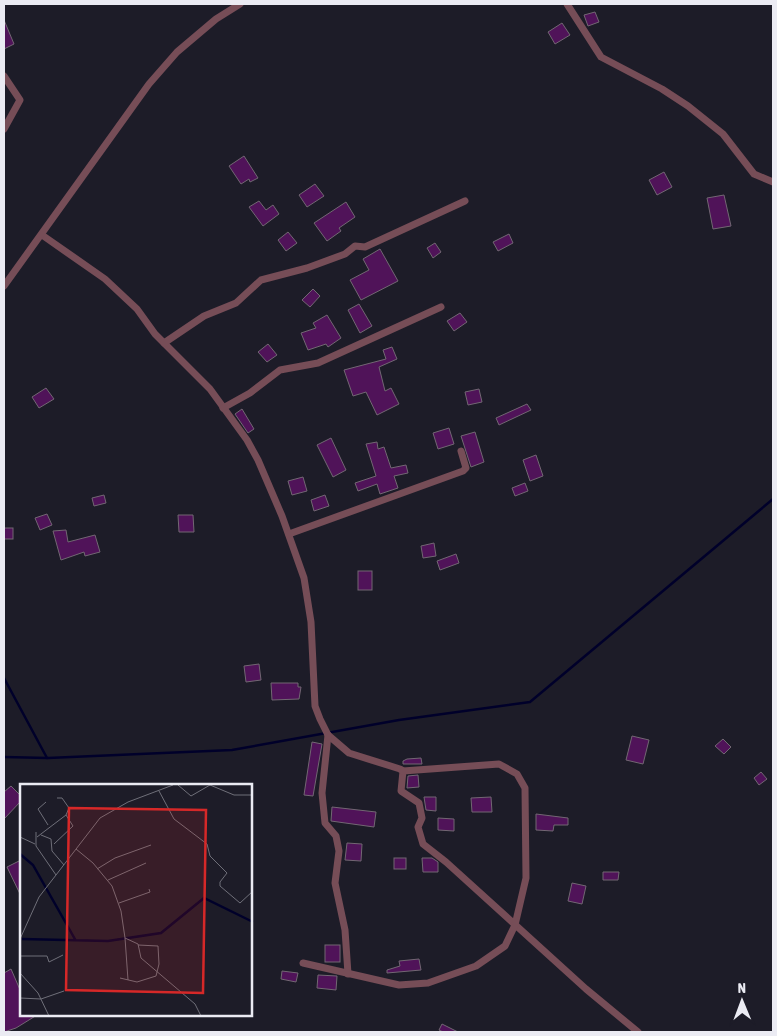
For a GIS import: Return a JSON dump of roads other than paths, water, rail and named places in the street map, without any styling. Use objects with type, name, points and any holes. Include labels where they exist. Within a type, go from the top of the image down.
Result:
[{"type":"street","points":[[4,286],[149,84],[177,52],[216,20],[240,4]]},
{"type":"street","points":[[567,4],[601,57],[662,89],[688,106],[723,134],[754,174],[773,182]]},
{"type":"street","points":[[4,76],[20,100],[4,129]]},
{"type":"street","points":[[164,343],[204,316],[236,303],[261,280],[307,268],[345,254],[355,246],[365,246],[465,201]]},
{"type":"street","points":[[42,235],[105,278],[137,309],[164,343],[210,388],[258,460],[289,534],[304,578],[312,622],[315,706],[328,735],[349,753],[403,771],[499,764],[517,774],[525,788],[526,878],[515,925],[506,946],[476,966],[428,983],[400,985],[303,963]]},
{"type":"street","points":[[223,408],[250,393],[280,370],[318,363],[441,307]]},
{"type":"street","points":[[289,534],[464,471],[466,468],[461,451]]},
{"type":"street","points":[[328,735],[322,793],[325,823],[336,836],[339,851],[335,883],[345,930],[348,974]]},
{"type":"street","points":[[403,771],[401,791],[419,803],[422,818],[418,827],[423,844],[586,989],[638,1032]]},
{"type":"waterway","points":[[4,757],[48,758],[232,750],[399,720],[530,702],[773,499]]},
{"type":"waterway","points":[[4,678],[47,758]]}]
